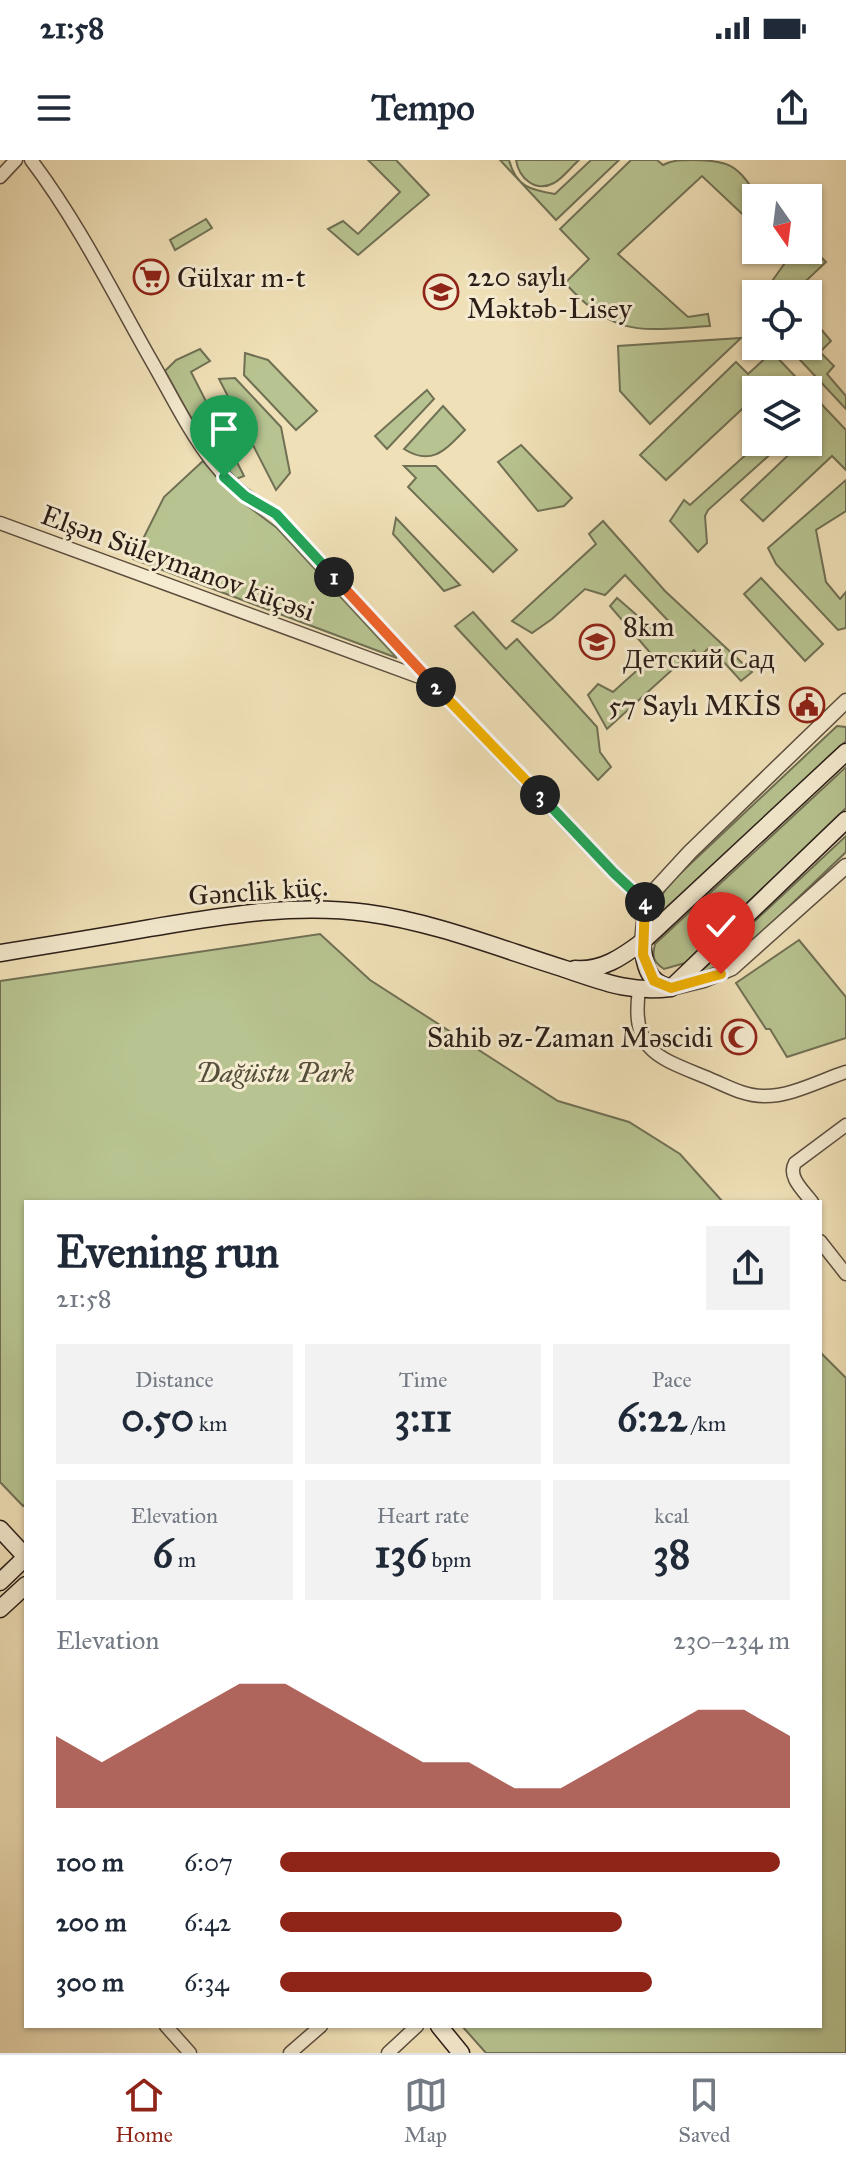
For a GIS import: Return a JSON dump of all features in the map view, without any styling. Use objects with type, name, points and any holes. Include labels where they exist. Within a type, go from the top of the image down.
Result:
[{"type":"main road","points":[[562,968],[581,970],[607,964],[642,942],[846,752]]},
{"type":"main road","points":[[633,990],[671,988],[846,820]]},
{"type":"main road","name":"Gənclik küç.","points":[[0,953],[181,923],[301,908],[385,916],[633,990]]},
{"type":"main road","points":[[642,942],[649,974],[659,985],[671,988]]},
{"type":"main road","points":[[0,1529],[24,1555]]},
{"type":"main road","points":[[0,1582],[24,1559]]},
{"type":"main road","points":[[0,1609],[24,1587]]},
{"type":"main road","points":[[441,2028],[461,2053]]},
{"type":"street","points":[[0,177],[16,160]]},
{"type":"street","name":"Elşən Süleymanov küçəsi","points":[[31,160],[54,190],[207,455],[245,496],[276,514],[430,681],[646,903]]},
{"type":"street","name":"Elşən Süleymanov küçəsi","points":[[0,523],[430,681]]},
{"type":"street","points":[[642,942],[646,903],[690,852],[845,705]]},
{"type":"street","points":[[671,988],[704,980],[732,968],[846,866]]},
{"type":"street","points":[[633,990],[637,1027],[649,1048],[662,1059],[743,1093],[763,1096],[781,1094],[846,1072]]},
{"type":"street","points":[[810,1200],[793,1177],[791,1169],[846,1125]]},
{"type":"street","points":[[822,1244],[846,1274]]},
{"type":"street","points":[[168,2028],[190,2053]]},
{"type":"street","points":[[290,2053],[319,2028]]},
{"type":"street","points":[[388,2053],[415,2028]]},
{"type":"green space","points":[[368,160],[396,160],[429,195],[358,255],[328,229],[343,221],[358,234],[400,192]]},
{"type":"green space","points":[[500,160],[509,160],[519,180]]},
{"type":"green space","points":[[516,160],[579,160],[557,181],[540,186],[524,178]]},
{"type":"green space","points":[[591,160],[619,160],[556,220],[521,183],[555,194]]},
{"type":"green space","points":[[631,160],[657,160],[663,165],[685,160],[716,161],[732,167],[748,184],[742,184],[742,214],[702,176],[618,254],[688,317],[708,314],[710,326],[647,329],[615,322],[599,314],[565,283],[589,259],[560,229]]},
{"type":"green space","points":[[206,219],[212,228],[175,250],[170,240]]},
{"type":"green space","points":[[822,258],[826,262],[807,280],[773,280],[784,264],[822,264]]},
{"type":"green space","points":[[822,330],[831,341],[822,350]]},
{"type":"green space","points":[[741,338],[650,424],[620,391],[618,346]]},
{"type":"green space","points":[[200,349],[210,361],[191,372],[244,476],[236,479],[207,447],[165,371],[176,360]]},
{"type":"green space","points":[[245,353],[268,360],[317,411],[296,430],[244,375]]},
{"type":"green space","points":[[822,354],[834,366],[827,374],[846,396],[846,409],[822,383],[822,376],[815,376],[800,360],[822,360]]},
{"type":"green space","points":[[763,360],[780,360],[795,376],[742,376],[742,409],[666,480],[640,455],[736,362],[748,374]]},
{"type":"green space","points":[[235,378],[281,427],[290,473],[276,490],[219,379]]},
{"type":"green space","points":[[427,390],[434,399],[387,449],[375,436]]},
{"type":"green space","points":[[822,405],[846,430],[846,470],[832,456],[763,521],[741,500],[787,456],[822,456]]},
{"type":"green space","points":[[443,406],[465,430],[445,449],[431,456],[404,449]]},
{"type":"green space","points":[[521,445],[572,498],[564,506],[538,511],[498,462]]},
{"type":"green space","points":[[744,456],[768,456],[708,510],[705,516],[707,543],[698,552],[670,521],[684,500],[690,505]]},
{"type":"green space","points":[[203,461],[241,501],[277,528],[397,658],[133,559],[164,497]]},
{"type":"green space","points":[[404,466],[436,466],[517,550],[493,572],[408,487],[416,478]]},
{"type":"green space","points":[[846,480],[846,511],[816,530],[826,582],[840,599],[846,592],[846,628],[838,630],[776,564],[768,548]]},
{"type":"green space","points":[[396,518],[460,585],[444,591],[393,534]]},
{"type":"green space","points":[[603,521],[665,591],[752,672],[741,681],[710,647],[699,657],[694,650],[607,729],[588,695],[598,684],[613,692],[653,656],[610,606],[617,598],[662,637],[674,627],[625,575],[605,595],[585,589],[532,633],[512,621],[596,544],[589,534]]},
{"type":"green space","points":[[761,578],[823,644],[805,661],[744,594]]},
{"type":"green space","points":[[473,612],[506,649],[517,639],[597,727],[600,752],[611,767],[598,780],[455,626]]},
{"type":"green space","points":[[837,726],[846,727],[846,741],[658,918],[661,897],[669,884]]},
{"type":"green space","points":[[846,767],[846,808],[685,963],[664,969],[658,964],[654,955],[655,944]]},
{"type":"green space","points":[[846,836],[846,852],[727,966],[698,974]]},
{"type":"green space","name":"Dağüstu Park","points":[[320,934],[370,980],[558,1101],[629,1122],[680,1154],[721,1200],[24,1200],[23,1506],[0,1482],[0,981]]},
{"type":"green space","points":[[799,940],[846,997],[846,1038],[787,1057],[736,983]]},
{"type":"green space","points":[[822,1354],[846,1378],[846,2053],[486,2053],[464,2028],[822,2028]]},
{"type":"place","name":"Gülxar m-t","points":[[151,277]]},
{"type":"place","name":"220 saylı Məktəb-Lisey","points":[[441,292]]},
{"type":"place","name":"8km Детский Сад","points":[[597,642]]},
{"type":"place","name":"57 Saylı MKİS","points":[[807,705]]},
{"type":"place","name":"Sahib əz-Zaman Məscidi","points":[[739,1037]]},
{"type":"route","points":[[224,477],[259,507],[276,514],[430,681],[646,903],[643,955],[654,981],[671,988],[721,974]]}]
